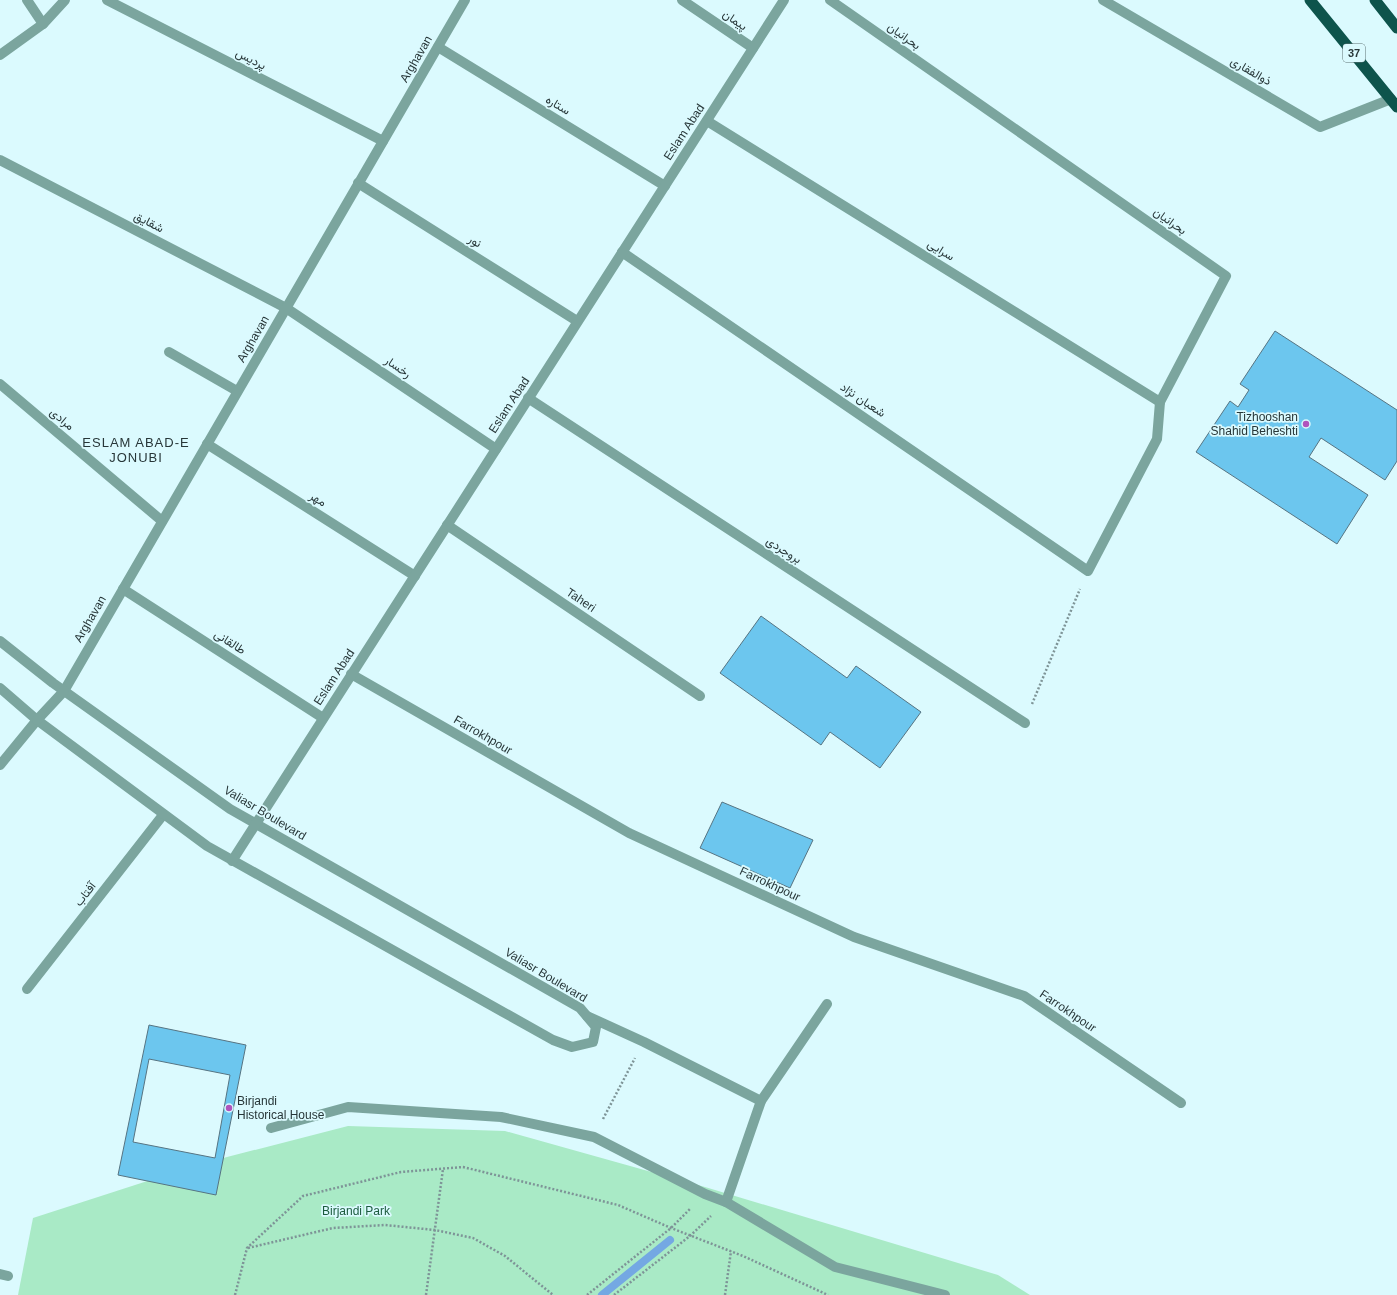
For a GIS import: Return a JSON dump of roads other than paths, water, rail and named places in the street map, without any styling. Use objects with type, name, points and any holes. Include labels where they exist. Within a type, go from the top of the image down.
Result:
[{"type":"highway","name":"37","points":[[1310,0],[1394,103]]},
{"type":"highway","points":[[1375,0],[1397,28]]},
{"type":"street","points":[[27,0],[43,24]]},
{"type":"street","points":[[0,56],[43,24],[65,0]]},
{"type":"street","name":"پردیس","points":[[107,0],[383,141]]},
{"type":"street","name":"Arghavan","points":[[0,765],[37,720],[64,691],[465,0]]},
{"type":"street","name":"پیمان","points":[[682,0],[753,48]]},
{"type":"street","name":"Eslam Abad","points":[[232,861],[784,0]]},
{"type":"street","name":"بحرانیان","points":[[830,0],[1226,276],[1160,402],[1157,439],[1088,570]]},
{"type":"street","name":"ذوالفقاری","points":[[1103,0],[1320,127],[1394,103]]},
{"type":"street","name":"ستاره","points":[[438,47],[665,186]]},
{"type":"street","name":"سرایی","points":[[707,121],[1160,402]]},
{"type":"street","name":"شقایق","points":[[0,160],[286,308]]},
{"type":"street","name":"نور","points":[[358,183],[577,321]]},
{"type":"street","name":"شعبان نژاد","points":[[622,252],[1088,570]]},
{"type":"street","name":"رخسار","points":[[286,308],[496,448]]},
{"type":"street","points":[[169,352],[237,392]]},
{"type":"street","name":"مرادی","points":[[0,384],[162,521]]},
{"type":"street","name":"بروجردی","points":[[528,398],[1025,723]]},
{"type":"street","name":"مهر","points":[[207,444],[415,576]]},
{"type":"street","name":"Taheri","points":[[448,525],[700,696]]},
{"type":"street","name":"طالقانی","points":[[123,589],[323,718]]},
{"type":"street","name":"Valiasr Boulevard","points":[[0,688],[37,720],[163,814],[232,861],[553,1040],[572,1047],[592,1042],[596,1027],[580,1008],[230,809],[2,645]]},
{"type":"street","name":"Farrokhpour","points":[[351,674],[629,833],[854,937],[1024,996],[1181,1103]]},
{"type":"street","name":"آفتاب","points":[[27,989],[163,814]]},
{"type":"street","points":[[726,1202],[761,1101],[827,1004]]},
{"type":"street","points":[[587,1016],[644,1042],[761,1101]]},
{"type":"street","points":[[271,1128],[348,1107],[501,1117],[594,1137],[705,1194],[726,1202],[835,1267],[945,1295]]},
{"type":"waterway","points":[[602,1295],[670,1240]]},
{"type":"place","name":"Tizhooshan Shahid Beheshti","points":[[1306,424]]},
{"type":"place","name":"Birjandi Historical House","points":[[229,1108]]},
{"type":"district","name":"ESLAM ABAD-E JONUBI","points":[[136,450]]},
{"type":"park label","name":"Birjandi Park","points":[[356,1211]]}]
